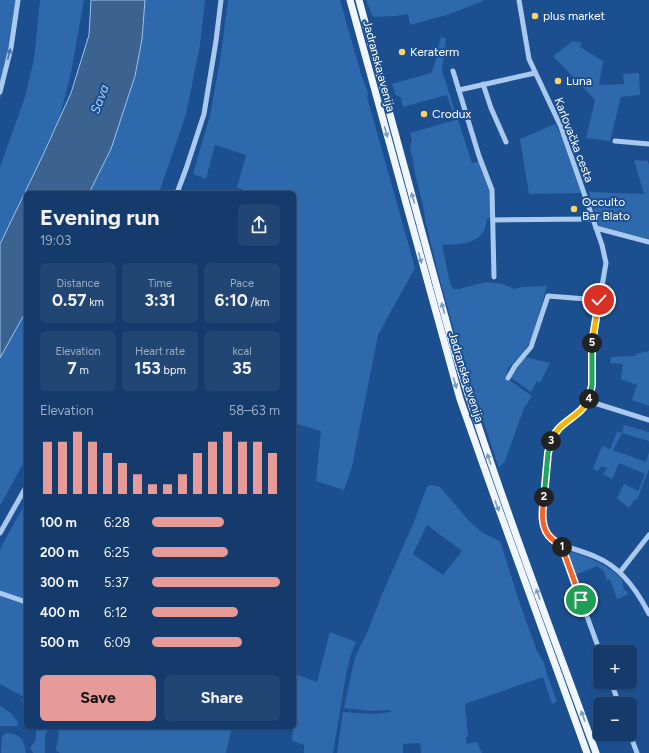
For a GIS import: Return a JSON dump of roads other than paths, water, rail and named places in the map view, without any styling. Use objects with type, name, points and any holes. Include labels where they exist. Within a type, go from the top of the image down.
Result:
[{"type":"main road","name":"Jadranska avenija","points":[[350,0],[460,399],[587,753]]},
{"type":"main road","name":"Jadranska avenija","points":[[359,0],[444,314],[469,399],[503,498],[596,753]]},
{"type":"street","points":[[0,92],[11,48],[18,0]]},
{"type":"street","points":[[178,191],[204,114],[216,42],[221,0]]},
{"type":"street","name":"Karlovačka cesta","points":[[519,0],[526,45],[535,73],[561,127],[604,252],[606,263],[593,338],[592,385],[588,401]]},
{"type":"street","points":[[453,71],[479,156],[492,190],[494,277]]},
{"type":"street","points":[[459,90],[535,73]]},
{"type":"street","points":[[483,84],[491,108],[506,142]]},
{"type":"street","points":[[614,141],[649,144]]},
{"type":"street","points":[[493,220],[593,219]]},
{"type":"street","points":[[596,228],[649,242]]},
{"type":"street","points":[[508,378],[515,366],[531,347],[548,296],[599,300]]},
{"type":"street","points":[[649,420],[588,401],[584,408],[558,429],[553,436],[550,446],[543,506],[544,528],[555,542],[605,561],[620,572],[636,592],[649,614]]},
{"type":"street","points":[[0,533],[24,491]]},
{"type":"street","points":[[620,572],[649,535]]},
{"type":"street","points":[[561,545],[597,645]]},
{"type":"street","points":[[0,593],[24,601]]},
{"type":"street","points":[[633,741],[637,753]]},
{"type":"water","name":"Sava","points":[[91,0],[145,0],[142,39],[135,76],[111,149],[90,191],[26,191],[71,93],[89,35]]},
{"type":"water","points":[[24,194],[24,315],[0,358],[0,244]]},
{"type":"place","name":"plus market","points":[[535,16]]},
{"type":"place","name":"Keraterm","points":[[402,52]]},
{"type":"place","name":"Luna","points":[[558,81]]},
{"type":"place","name":"Crodux","points":[[424,114]]},
{"type":"place","name":"Occulto Bar Blato","points":[[574,209]]}]
